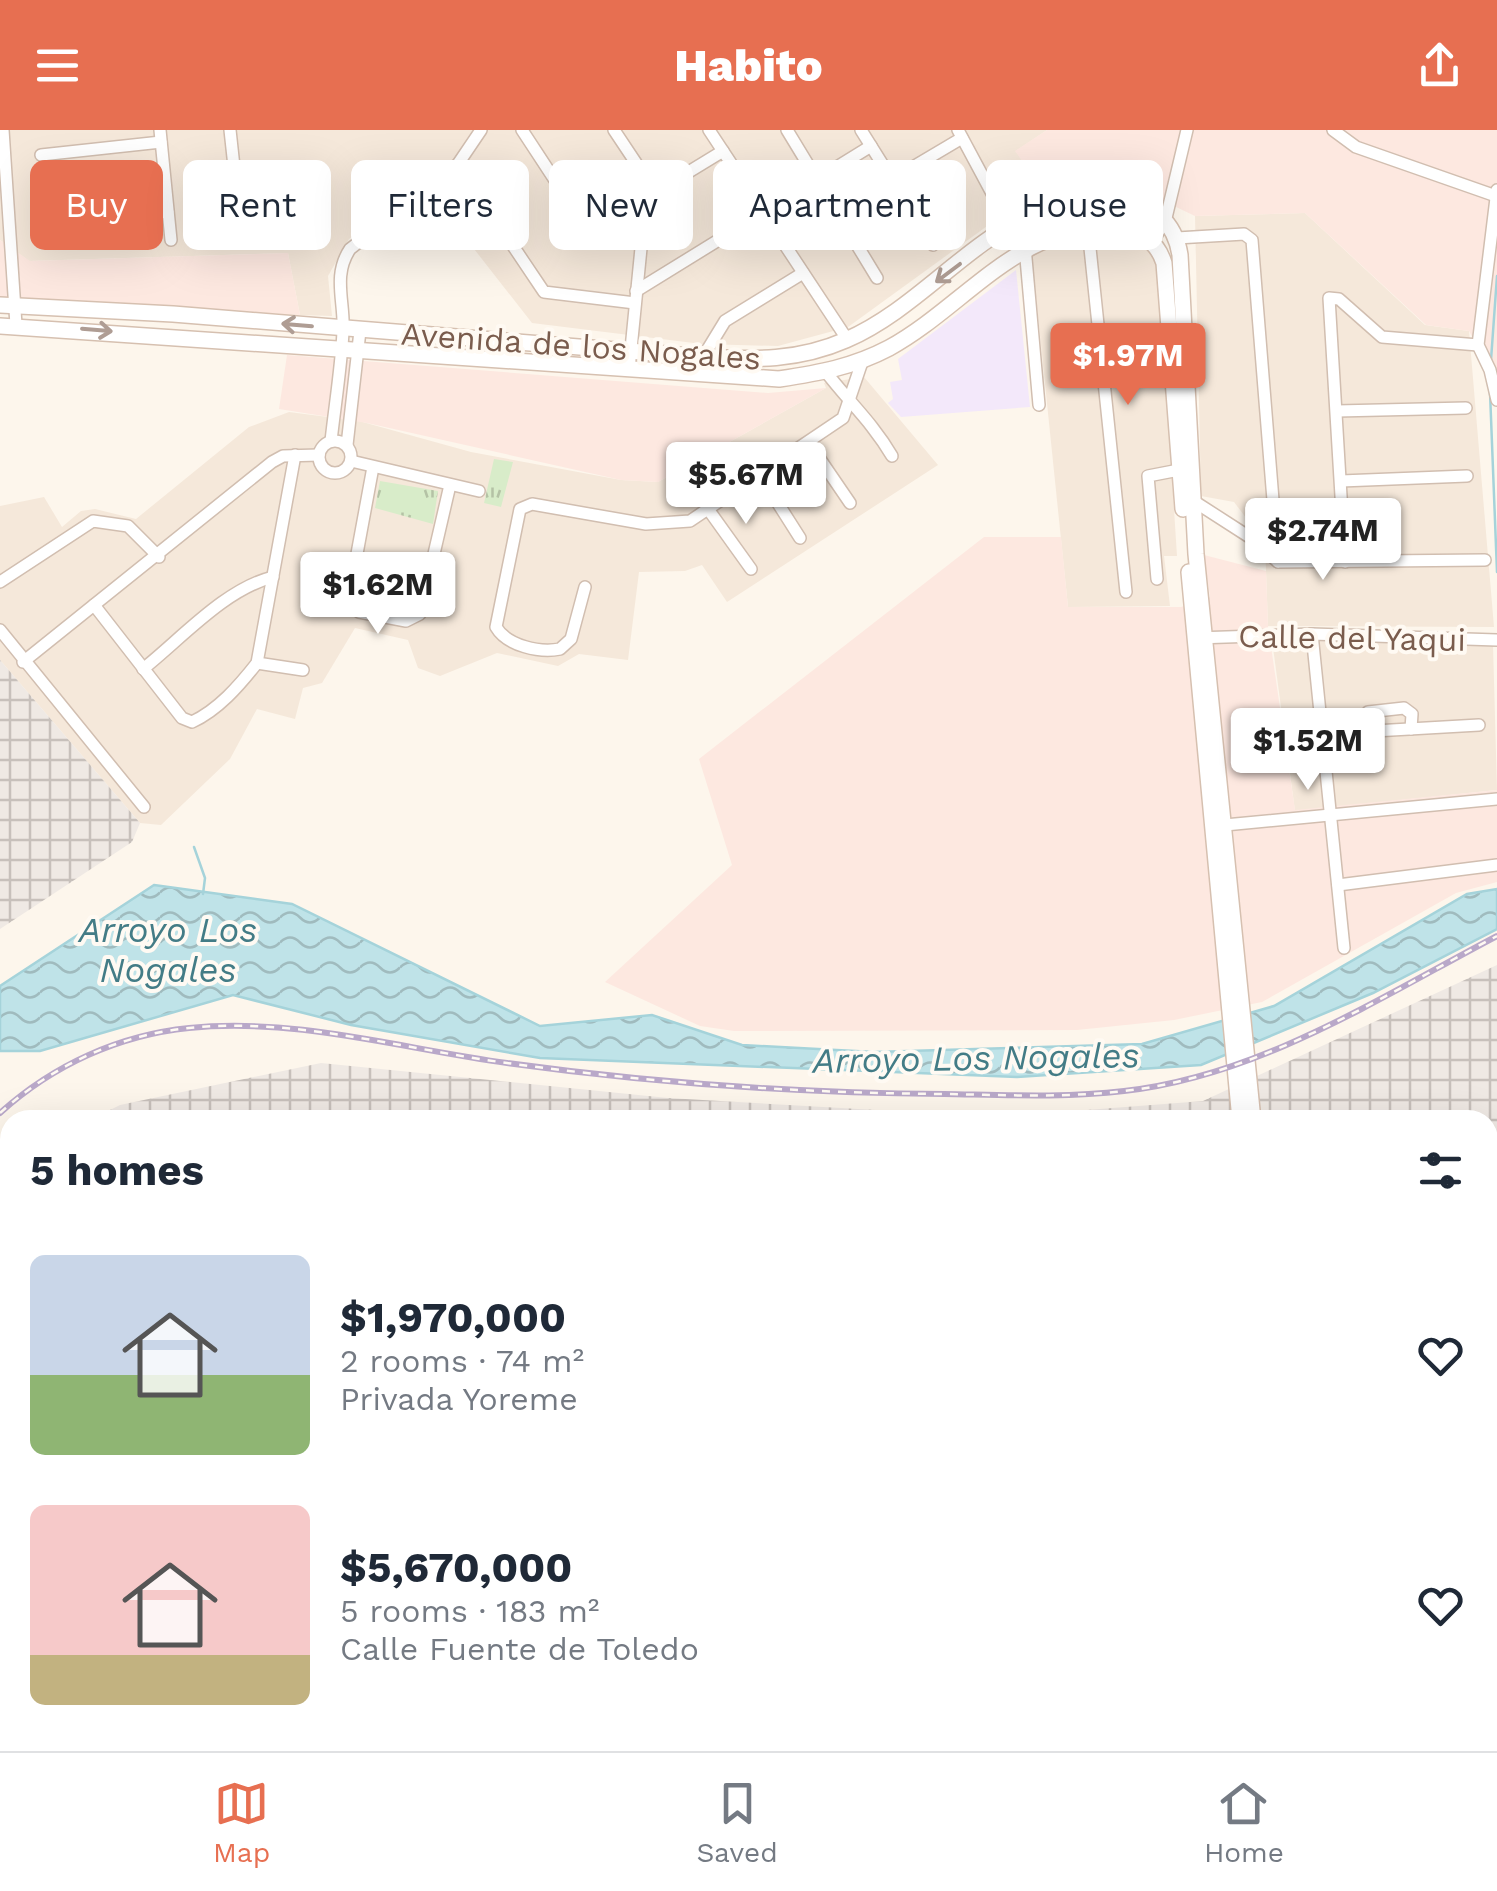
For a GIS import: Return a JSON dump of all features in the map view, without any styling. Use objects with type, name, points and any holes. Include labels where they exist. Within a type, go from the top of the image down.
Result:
[{"type":"main road","points":[[1163,216],[1177,238],[1192,406],[1192,500],[1201,638],[1240,1057],[1240,1110]]},
{"type":"main road","name":"Avenida de los Nogales","points":[[8,304],[704,357],[784,358],[847,340],[906,305],[986,245]]},
{"type":"main road","name":"Avenida de los Nogales","points":[[8,326],[754,379],[826,372],[862,362],[919,330],[1022,250]]},
{"type":"main road","points":[[1159,250],[1166,274],[1179,470],[1224,825],[1236,1012]]},
{"type":"main road","points":[[1240,1057],[1252,1110]]},
{"type":"street","points":[[3,130],[8,326]]},
{"type":"street","points":[[230,130],[233,160]]},
{"type":"street","points":[[461,160],[480,130]]},
{"type":"street","points":[[522,130],[549,171]]},
{"type":"street","points":[[614,130],[634,160]]},
{"type":"street","points":[[709,130],[729,160]]},
{"type":"street","points":[[787,130],[807,160]]},
{"type":"street","points":[[861,130],[880,160]]},
{"type":"street","points":[[1163,224],[1187,130]]},
{"type":"street","points":[[1333,130],[1356,147],[1496,193],[1478,345],[1490,370],[1497,400]]},
{"type":"street","points":[[922,160],[960,134],[986,182]]},
{"type":"street","points":[[41,155],[160,136],[172,240]]},
{"type":"street","points":[[847,160],[871,146]]},
{"type":"street","points":[[693,169],[723,151]]},
{"type":"street","points":[[163,212],[168,212]]},
{"type":"street","points":[[1177,238],[1244,234],[1252,240],[1278,562]]},
{"type":"street","points":[[516,250],[544,292],[636,297],[713,246]]},
{"type":"street","points":[[351,248],[339,273],[352,330],[347,445],[351,460]]},
{"type":"street","points":[[629,369],[639,250]]},
{"type":"street","points":[[789,250],[847,340]]},
{"type":"street","points":[[861,250],[877,278]]},
{"type":"street","points":[[1026,250],[1039,405]]},
{"type":"street","points":[[1090,250],[1126,592]]},
{"type":"street","points":[[704,357],[725,321],[804,273]]},
{"type":"street","points":[[1345,562],[1329,298],[1339,299],[1382,337],[1478,345]]},
{"type":"street","points":[[350,350],[330,441],[319,456],[320,463],[333,472],[341,472],[351,460]]},
{"type":"street","points":[[585,587],[571,639],[560,649],[510,642],[499,633],[496,627],[520,509],[532,504],[662,526],[690,521],[844,418],[852,405],[862,362]]},
{"type":"street","points":[[826,372],[852,405],[872,420],[892,456]]},
{"type":"street","points":[[1337,411],[1466,408]]},
{"type":"street","points":[[330,441],[347,445]]},
{"type":"street","points":[[809,443],[850,504]]},
{"type":"street","points":[[22,662],[272,462],[295,455],[319,456]]},
{"type":"street","points":[[94,605],[182,718],[192,722],[238,687],[256,663],[295,455]]},
{"type":"street","points":[[351,460],[479,491]]},
{"type":"street","points":[[372,467],[349,597],[359,612],[406,622],[420,614],[450,484]]},
{"type":"street","points":[[1157,580],[1148,479],[1152,474],[1179,470]]},
{"type":"street","points":[[760,475],[800,538]]},
{"type":"street","points":[[1341,482],[1467,476]]},
{"type":"street","points":[[1192,500],[1251,538],[1278,562],[1485,560]]},
{"type":"street","points":[[708,510],[751,569]]},
{"type":"street","points":[[0,582],[93,521],[128,526],[159,556]]},
{"type":"street","points":[[144,669],[236,594],[253,582],[273,577]]},
{"type":"street","points":[[0,630],[22,662],[144,807]]},
{"type":"street","points":[[1312,634],[1344,948]]},
{"type":"street","name":"Calle del Yaqui","points":[[1201,638],[1312,634],[1497,640]]},
{"type":"street","points":[[256,663],[304,670]]},
{"type":"street","points":[[1362,732],[1368,712],[1404,708],[1412,714],[1412,729]]},
{"type":"street","points":[[1322,734],[1479,725]]},
{"type":"street","points":[[1224,825],[1497,800]]},
{"type":"street","points":[[1338,885],[1497,865]]},
{"type":"shaded area","points":[[0,130],[1047,130],[1016,151],[1022,160],[986,160],[986,227],[966,241],[966,160],[713,160],[713,250],[954,250],[848,327],[778,346],[702,344],[532,323],[475,250],[529,250],[529,160],[351,160],[351,238],[328,276],[332,316],[300,315],[288,253],[29,261],[0,240]]},
{"type":"shaded area","points":[[1047,130],[1497,130],[1497,383],[1469,331],[1426,325],[1305,213],[1195,216],[1163,201],[1163,160],[1021,160],[1015,151]]},
{"type":"shaded area","points":[[1305,213],[1425,325],[1469,331],[1494,627],[1268,626],[1265,543],[1234,502],[1201,496],[1195,216]]},
{"type":"shaded area","points":[[0,240],[30,261],[288,253],[300,315],[0,297]]},
{"type":"shaded area","points":[[1031,250],[1153,250],[1158,260],[1177,556],[1164,556],[1170,606],[1068,607]]},
{"type":"shaded area","points":[[1016,270],[1030,407],[901,417],[888,403],[893,399],[890,382],[902,380],[898,359]]},
{"type":"shaded area","points":[[287,355],[768,393],[826,388],[658,482],[621,480],[367,423],[279,409]]},
{"type":"shaded area","points":[[864,377],[938,465],[727,602],[702,565],[685,571],[639,572],[628,660],[579,654],[558,666],[497,653],[440,676],[418,668],[408,640],[355,628],[322,683],[303,688],[295,719],[257,709],[230,759],[161,825],[140,823],[0,660],[0,506],[44,497],[62,527],[81,511],[95,509],[136,519],[249,427],[289,412],[359,421],[471,452],[621,480],[658,482],[826,388],[824,383]]},
{"type":"shaded area","points":[[984,537],[1061,537],[1068,607],[1181,607],[1210,597],[1204,555],[1266,571],[1268,626],[1295,810],[1497,790],[1497,882],[1456,893],[1262,1002],[1174,1020],[1077,1030],[734,1031],[700,1026],[605,982],[732,865],[699,759]]},
{"type":"shaded area","points":[[1272,640],[1493,645],[1497,790],[1295,811]]},
{"type":"shaded area","points":[[0,660],[140,823],[132,842],[0,929]]},
{"type":"shaded area","points":[[1497,965],[1497,1110],[1088,1110],[1203,1101]]},
{"type":"shaded area","points":[[321,1063],[668,1098],[876,1110],[110,1110]]},
{"type":"green space","points":[[494,459],[513,462],[501,507],[484,503]]},
{"type":"green space","points":[[380,481],[438,491],[433,524],[375,508]]},
{"type":"water","name":"Arroyo Los Nogales","points":[[154,885],[292,904],[540,1026],[652,1015],[742,1045],[874,1052],[1142,1044],[1274,1006],[1467,894],[1497,889],[1497,929],[1373,993],[1201,1065],[1017,1077],[540,1058],[351,1025],[233,995],[40,1051],[0,1051],[0,986]]},
{"type":"waterway","points":[[1491,360],[1497,276]]},
{"type":"waterway","points":[[1490,392],[1497,572]]},
{"type":"waterway","points":[[194,847],[205,878],[203,894]]},
{"type":"railway","points":[[4,1110],[42,1080],[112,1045],[163,1032],[229,1026],[309,1031],[507,1063],[725,1086],[1012,1095],[1124,1091],[1174,1083],[1270,1052],[1363,1008],[1497,936]]}]
